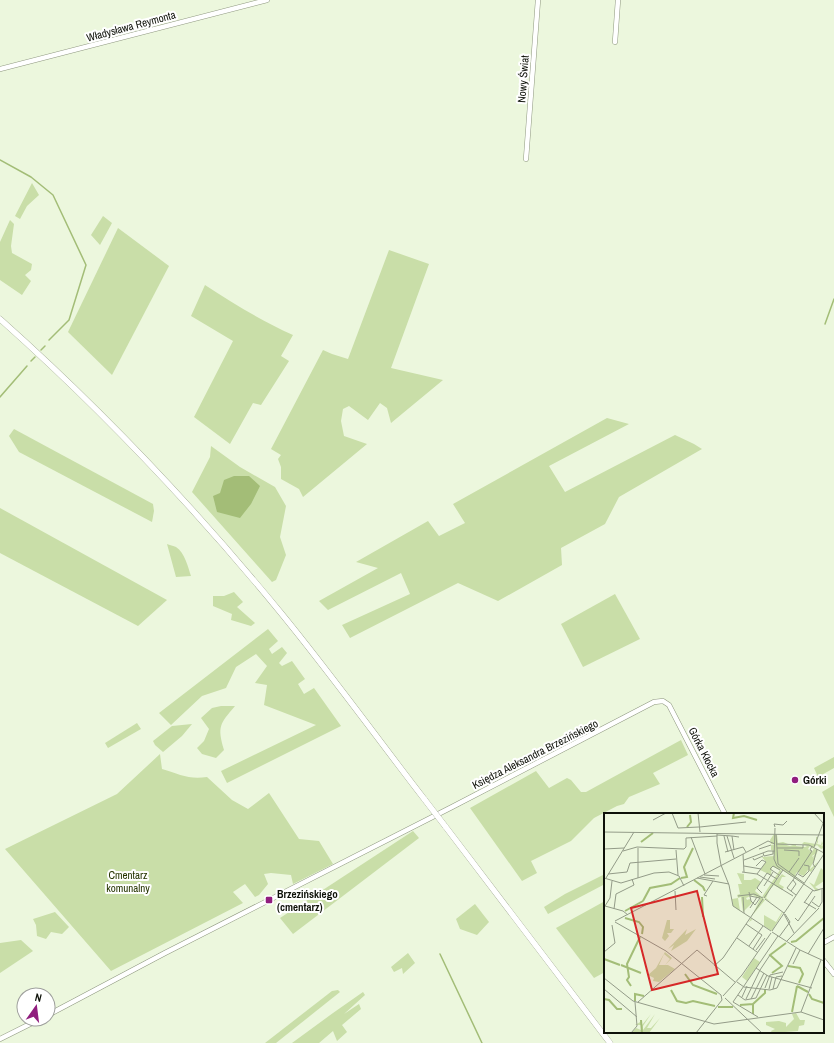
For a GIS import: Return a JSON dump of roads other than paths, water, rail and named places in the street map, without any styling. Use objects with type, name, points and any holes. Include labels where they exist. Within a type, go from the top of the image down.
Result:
[{"type":"main road","points":[[0,319],[94,407],[175,492],[214,535],[304,641],[610,1043]]},
{"type":"street","name":"Władysława Reymonta","points":[[0,69],[267,0]]},
{"type":"street","name":"Nowy Świat","points":[[526,158],[538,0]]},
{"type":"street","points":[[615,42],[618,0]]},
{"type":"street","name":"Księdza Aleksandra Brzezińskiego","points":[[56,1011],[165,953],[654,702],[663,702]]},
{"type":"street","name":"Górka Kłocka","points":[[663,702],[669,705],[676,717],[724,813]]},
{"type":"street","points":[[824,942],[834,937]]},
{"type":"street","points":[[824,961],[834,974]]},
{"type":"street","points":[[0,1039],[24,1027]]},
{"type":"waterway","points":[[0,160],[31,177],[53,195],[86,265],[69,320],[49,340]]},
{"type":"waterway","points":[[825,324],[834,299]]},
{"type":"waterway","points":[[41,350],[45,346]]},
{"type":"waterway","points":[[31,361],[35,357]]},
{"type":"waterway","points":[[0,397],[27,366]]},
{"type":"waterway","points":[[440,954],[482,1043]]},
{"type":"place","name":"Górki","points":[[795,780]]},
{"type":"place","name":"Brzezińskiego (cmentarz)","points":[[269,900]]},
{"type":"park label","name":"Cmentarz komunalny","points":[[128,881]]}]
